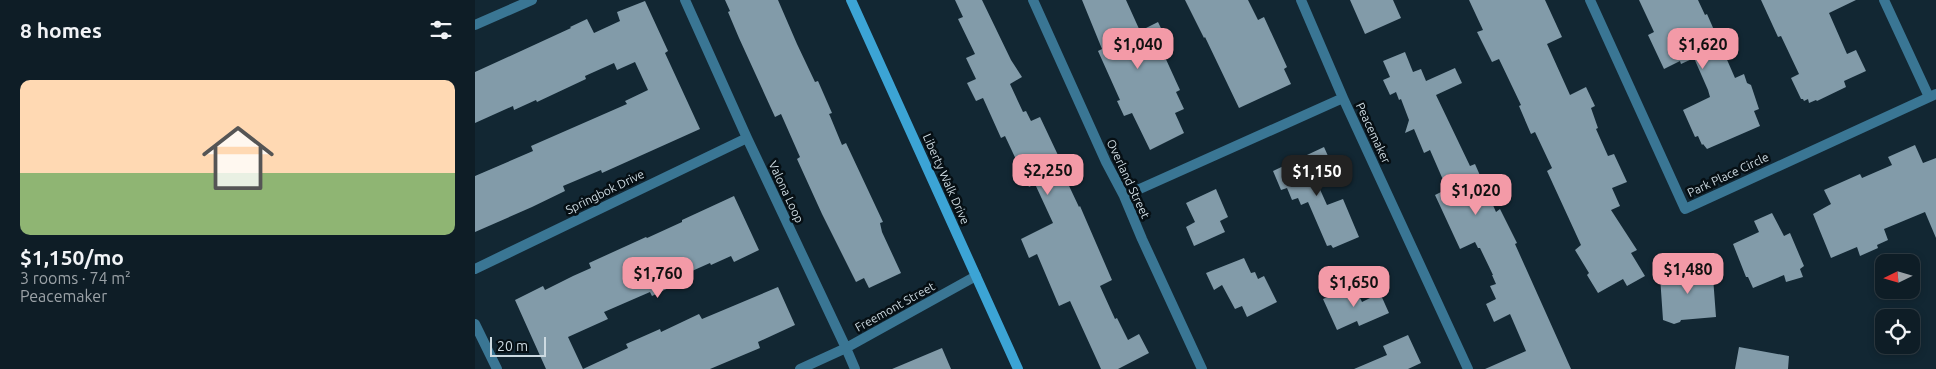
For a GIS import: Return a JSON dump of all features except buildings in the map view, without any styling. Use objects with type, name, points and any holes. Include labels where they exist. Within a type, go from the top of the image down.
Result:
[{"type":"street","points":[[475,25],[532,0]]},
{"type":"street","name":"Valona Loop","points":[[685,0],[747,138],[846,348]]},
{"type":"street","name":"Liberty Walk Drive","points":[[851,0],[1018,369]]},
{"type":"street","name":"Overland Street","points":[[1033,0],[1202,369]]},
{"type":"street","points":[[1301,0],[1343,98]]},
{"type":"street","name":"Park Place Circle","points":[[1590,0],[1685,209],[1933,96]]},
{"type":"street","points":[[1884,0],[1933,96]]},
{"type":"street","name":"Peacemaker","points":[[1124,196],[1343,98],[1469,369]]},
{"type":"street","name":"Springbok Drive","points":[[475,269],[747,138]]},
{"type":"street","name":"Freemont Street","points":[[846,348],[976,276]]},
{"type":"street","points":[[475,324],[497,369]]},
{"type":"street","points":[[800,369],[846,348],[855,369]]}]
